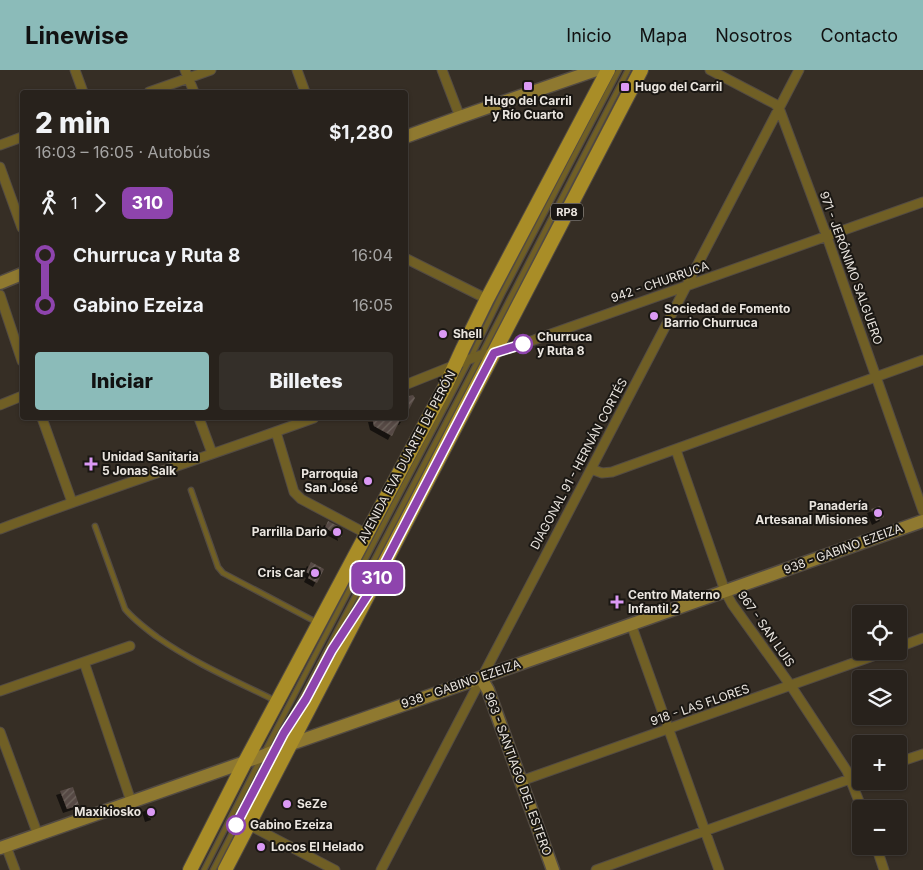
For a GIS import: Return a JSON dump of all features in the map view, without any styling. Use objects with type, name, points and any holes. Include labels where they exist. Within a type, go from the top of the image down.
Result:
[{"type":"main road","name":"AVENIDA EVA DUARTE DE PERÓN","points":[[190,870],[245,762],[446,385],[487,299],[608,70]]},
{"type":"main road","name":"RP8","points":[[225,870],[249,825],[287,738],[371,590],[487,354],[641,70]]},
{"type":"street","points":[[75,70],[82,90]]},
{"type":"street","points":[[153,90],[187,74],[211,70]]},
{"type":"street","points":[[297,70],[304,90]]},
{"type":"street","points":[[442,70],[460,117]]},
{"type":"street","points":[[408,137],[596,70]]},
{"type":"street","points":[[710,70],[775,104],[779,108]]},
{"type":"street","name":"DIAGONAL 91 - HERNÁN CORTÉS","points":[[381,870],[799,70]]},
{"type":"street","points":[[187,74],[193,90]]},
{"type":"street","name":"971 - JERÓNIMO SALGUERO","points":[[779,108],[827,237],[923,511]]},
{"type":"street","points":[[0,145],[20,138]]},
{"type":"street","points":[[0,167],[20,222]]},
{"type":"street","name":"942 - CHURRUCA","points":[[408,385],[470,359],[686,287],[923,202]]},
{"type":"street","points":[[408,260],[487,299]]},
{"type":"street","points":[[0,283],[20,275]]},
{"type":"street","points":[[0,295],[20,355]]},
{"type":"street","points":[[592,469],[607,474],[923,360]]},
{"type":"street","points":[[0,405],[20,397]]},
{"type":"street","points":[[43,420],[72,502]]},
{"type":"street","points":[[200,420],[212,453]]},
{"type":"street","points":[[0,530],[72,502],[307,420]]},
{"type":"street","points":[[276,432],[294,492],[301,499],[366,534]]},
{"type":"street","name":"967 - SAN LUIS","points":[[676,450],[725,591],[732,604],[791,686],[842,763],[851,779],[859,800]]},
{"type":"street","name":"938 - GABINO EZEIZA","points":[[3,847],[262,756],[275,750],[287,738],[481,678],[923,521]]},
{"type":"street","points":[[631,624],[719,870]]},
{"type":"street","points":[[907,644],[923,638]]},
{"type":"street","points":[[0,691],[130,646]]},
{"type":"street","name":"918 - LAS FLORES","points":[[521,781],[862,660]]},
{"type":"street","points":[[84,662],[131,801]]},
{"type":"street","name":"963 - SANTIAGO DEL ESTERO","points":[[481,678],[488,690],[553,870]]},
{"type":"street","points":[[0,732],[38,835]]},
{"type":"street","points":[[907,759],[923,754]]},
{"type":"street","points":[[596,870],[851,779]]},
{"type":"street","points":[[249,825],[335,870]]},
{"type":"street","points":[[3,847],[14,870]]},
{"type":"street","points":[[879,855],[884,870]]},
{"type":"lane","points":[[204,870],[252,773],[470,359],[619,70]]},
{"type":"lane","points":[[287,738],[487,354],[628,70]]},
{"type":"lane","points":[[191,490],[218,567],[223,573],[319,624]]},
{"type":"lane","points":[[94,526],[125,609],[130,616],[174,649],[193,660],[278,701]]},
{"type":"lane","points":[[214,870],[275,750]]},
{"type":"building","points":[[413,395],[415,398],[408,411],[408,396]]},
{"type":"building","points":[[372,420],[400,420],[392,436],[374,426]]},
{"type":"building","name":"Panadería Artesanal Misiones","points":[[880,506],[884,517],[876,521],[871,509]]},
{"type":"building","name":"Parrilla Dario","points":[[328,521],[340,527],[342,537],[325,528]]},
{"type":"building","name":"Cris Car","points":[[311,562],[324,569],[317,583],[308,578],[310,574],[306,572]]},
{"type":"building","points":[[73,787],[79,805],[67,809],[60,791]]},
{"type":"building","name":"Maxikiosko","points":[[152,806],[155,816],[149,818],[146,808]]},
{"type":"bus line","name":"310","points":[[236,825],[284,733],[306,699],[332,650],[371,590],[494,353],[523,344]]},
{"type":"place","name":"Hugo del Carril y Río Cuarto","points":[[528,86]]},
{"type":"place","name":"Hugo del Carril","points":[[625,87]]},
{"type":"place","name":"Sociedad de Fomento Barrio Churruca","points":[[654,316]]},
{"type":"place","name":"Shell","points":[[443,334]]},
{"type":"place","name":"Churruca y Ruta 8","points":[[523,344]]},
{"type":"place","name":"Unidad Sanitaria 5 Jonas Salk","points":[[91,464]]},
{"type":"place","name":"Parroquia San José","points":[[368,481]]},
{"type":"place","name":"Panadería Artesanal Misiones","points":[[878,513]]},
{"type":"place","name":"Parrilla Dario","points":[[337,532]]},
{"type":"place","name":"Cris Car","points":[[315,573]]},
{"type":"place","name":"Centro Materno Infantil 2","points":[[617,602]]},
{"type":"place","name":"SeZe","points":[[287,804]]},
{"type":"place","name":"Maxikiosko","points":[[151,812]]},
{"type":"place","name":"Gabino Ezeiza","points":[[236,825]]},
{"type":"place","name":"Locos El Helado","points":[[261,847]]}]
